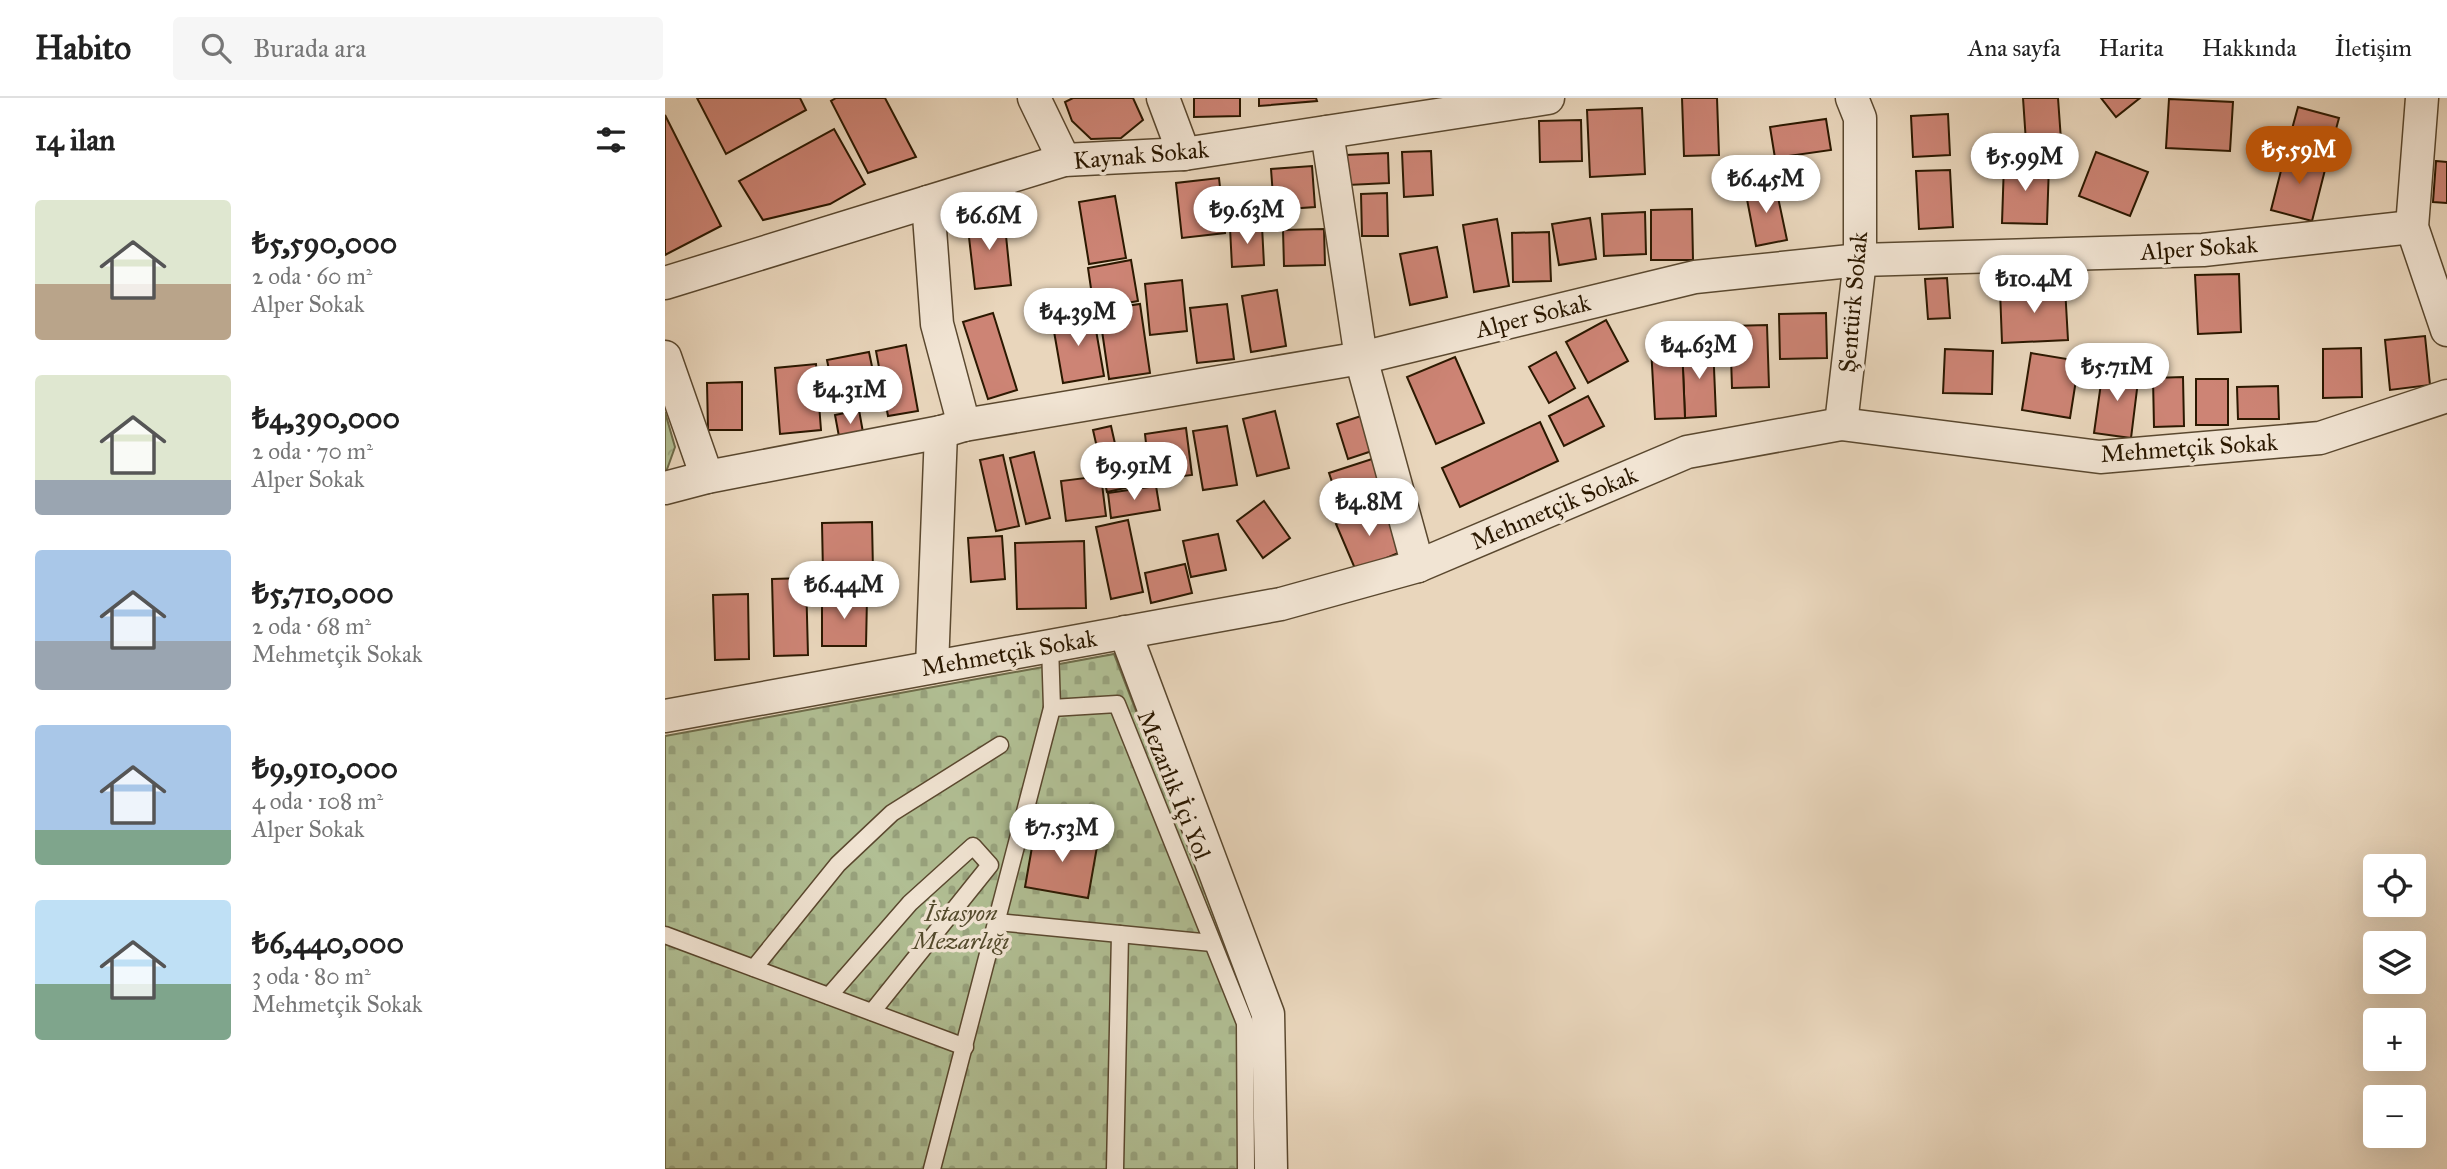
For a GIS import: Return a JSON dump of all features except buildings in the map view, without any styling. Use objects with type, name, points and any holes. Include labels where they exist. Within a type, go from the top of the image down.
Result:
[{"type":"street","points":[[1034,98],[1064,160]]},
{"type":"street","points":[[1163,98],[1184,154]]},
{"type":"street","name":"Kaynak Sokak","points":[[665,283],[1064,160],[1184,154],[1548,98]]},
{"type":"street","name":"Şentürk Sokak","points":[[1841,424],[1860,260],[1860,118],[1851,98]]},
{"type":"street","points":[[2424,99],[2412,227],[2447,330]]},
{"type":"street","points":[[1327,132],[1361,358],[1418,566]]},
{"type":"street","points":[[928,202],[937,324],[953,429],[932,667]]},
{"type":"street","name":"Alper Sokak","points":[[665,488],[708,477],[953,429],[1361,358],[1695,277],[1860,260],[2203,250],[2412,227]]},
{"type":"street","points":[[665,357],[708,477]]},
{"type":"street","name":"Mehmetçik Sokak","points":[[665,716],[1281,604],[1418,566],[1687,452],[1841,424],[2099,457],[2320,438],[2447,396]]},
{"type":"street","points":[[1125,632],[1268,1014],[1271,1169]]},
{"type":"lane","points":[[932,1169],[1052,708],[1050,645]]},
{"type":"lane","name":"Mezarlık İçi Yol","points":[[1052,708],[1117,704],[1245,1023],[1246,1169]]},
{"type":"lane","points":[[754,968],[838,864],[892,814],[1000,745]]},
{"type":"lane","points":[[872,1012],[990,865],[1019,836]]},
{"type":"lane","points":[[829,996],[910,902],[973,846],[990,865]]},
{"type":"lane","points":[[997,922],[1213,943]]},
{"type":"lane","points":[[1115,1169],[1120,934]]},
{"type":"lane","points":[[665,935],[965,1047]]},
{"type":"green space","points":[[665,412],[675,447],[665,475]]},
{"type":"green space","name":"İstasyon Mezarlığı","points":[[1114,654],[1256,1022],[1258,1169],[665,1169],[665,736]]}]
